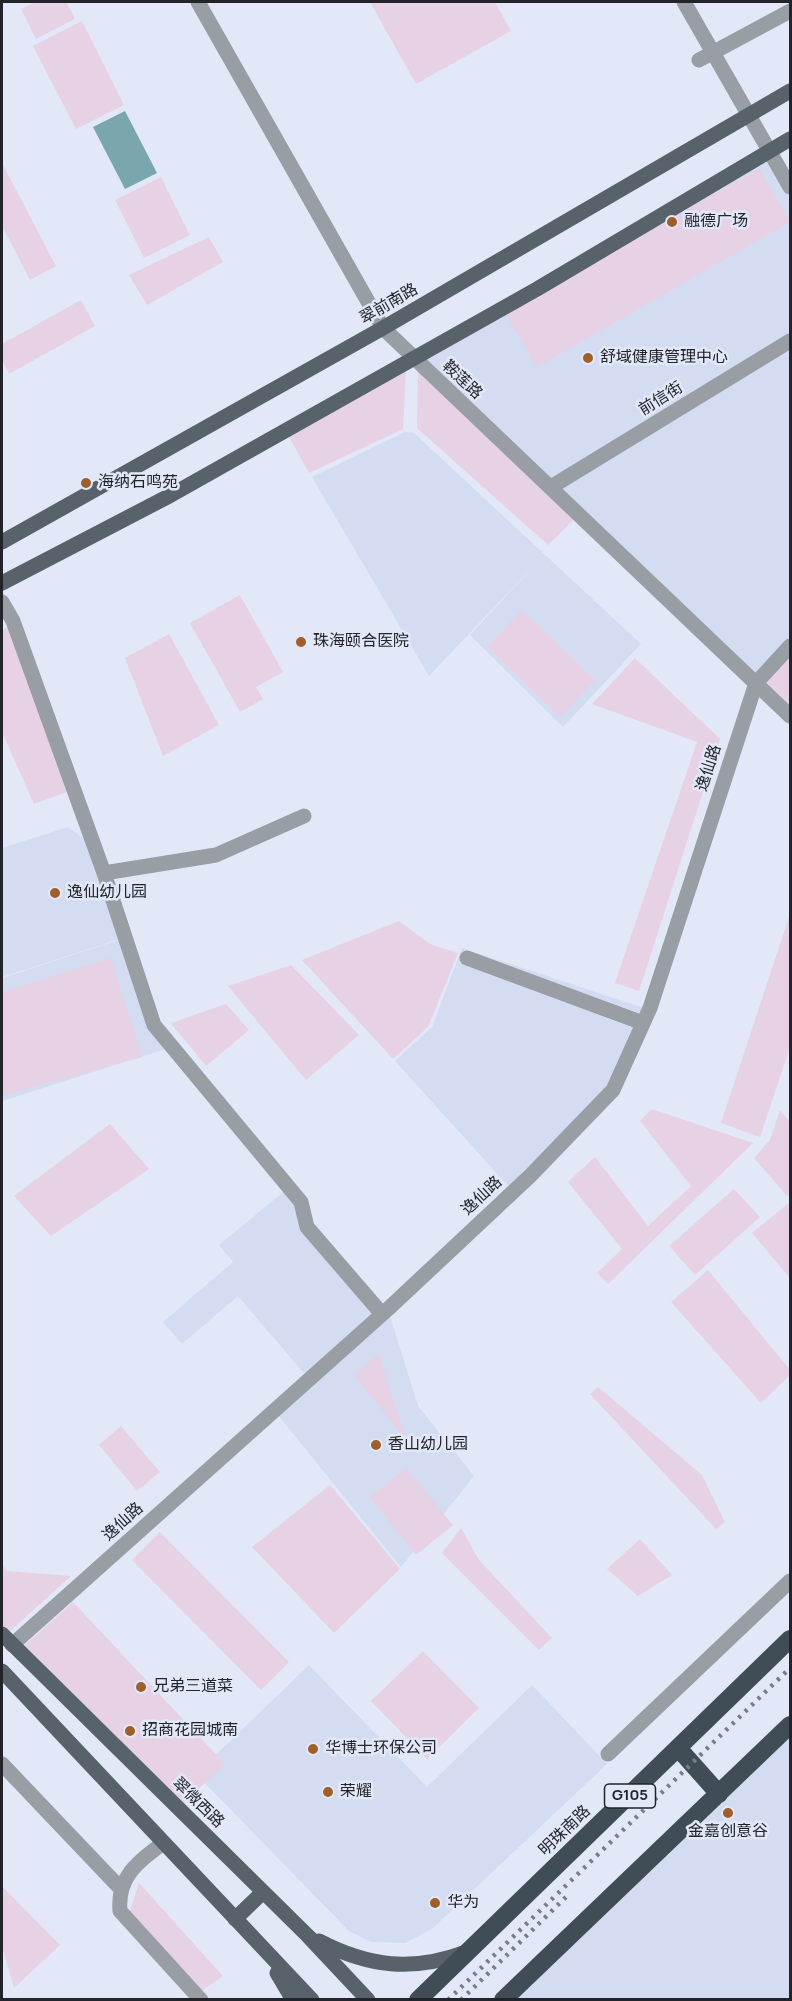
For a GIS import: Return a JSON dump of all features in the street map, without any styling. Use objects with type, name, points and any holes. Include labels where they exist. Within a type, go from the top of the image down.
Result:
[{"type":"highway","name":"明珠南路","points":[[417,2000],[679,1749],[790,1639]]},
{"type":"highway","points":[[503,1999],[790,1725]]},
{"type":"highway","points":[[679,1749],[719,1794]]},
{"type":"main road","name":"翠前南路","points":[[2,542],[384,328],[790,91]]},
{"type":"main road","points":[[2,583],[171,495],[412,357],[537,289],[790,138]]},
{"type":"main road","name":"翠微西路","points":[[7,1640],[308,1936],[368,2000]]},
{"type":"main road","points":[[2,1671],[162,1844],[312,2000]]},
{"type":"main road","points":[[235,1919],[263,1892]]},
{"type":"main road","points":[[308,1936],[343,1954],[375,1963],[414,1965],[441,1961],[468,1951]]},
{"type":"main road","points":[[267,1954],[293,2000]]},
{"type":"street","name":"鞍莲路","points":[[198,2],[384,328],[790,716]]},
{"type":"street","points":[[684,2],[790,187]]},
{"type":"street","points":[[699,60],[790,11]]},
{"type":"street","name":"前信街","points":[[551,487],[790,340]]},
{"type":"street","points":[[2,602],[13,621],[104,873],[154,1025],[301,1202],[307,1227],[382,1314]]},
{"type":"street","name":"逸仙路","points":[[7,1640],[382,1314],[530,1176],[612,1090],[643,1023],[756,683],[790,646]]},
{"type":"street","points":[[104,873],[216,855],[304,816]]},
{"type":"street","points":[[467,958],[643,1023]]},
{"type":"street","points":[[608,1754],[790,1581]]},
{"type":"street","points":[[2,1764],[121,1889]]},
{"type":"street","points":[[162,1844],[126,1875],[121,1889],[120,1911],[201,2000]]},
{"type":"shaded area","points":[[35,2],[66,2],[75,19],[36,39],[21,9]]},
{"type":"shaded area","points":[[370,2],[495,2],[511,31],[416,84]]},
{"type":"shaded area","points":[[82,21],[124,105],[76,129],[33,46]]},
{"type":"shaded area","points":[[125,111],[157,173],[125,189],[93,127]]},
{"type":"shaded area","points":[[769,153],[790,190],[790,339],[552,486],[413,358]]},
{"type":"shaded area","points":[[2,163],[56,266],[30,280],[2,226]]},
{"type":"shaded area","points":[[759,168],[790,222],[537,367],[506,314]]},
{"type":"shaded area","points":[[161,177],[190,235],[144,258],[115,200]]},
{"type":"shaded area","points":[[209,237],[223,262],[147,305],[129,275]]},
{"type":"shaded area","points":[[81,300],[95,326],[9,374],[2,360],[2,344]]},
{"type":"shaded area","points":[[790,342],[790,644],[756,681],[553,488]]},
{"type":"shaded area","points":[[406,370],[403,429],[309,473],[288,435]]},
{"type":"shaded area","points":[[418,370],[575,518],[548,545],[417,428]]},
{"type":"shaded area","points":[[405,432],[414,433],[641,644],[563,727],[470,635],[544,555],[429,676],[312,477]]},
{"type":"shaded area","points":[[240,595],[283,672],[256,687],[263,699],[240,712],[190,623]]},
{"type":"shaded area","points":[[522,610],[595,680],[560,717],[487,647]]},
{"type":"shaded area","points":[[9,626],[67,792],[34,804],[2,732],[2,630]]},
{"type":"shaded area","points":[[169,634],[219,725],[163,756],[125,658]]},
{"type":"shaded area","points":[[790,649],[790,713],[758,682]]},
{"type":"shaded area","points":[[635,658],[720,739],[639,991],[615,983],[697,742],[592,704]]},
{"type":"shaded area","name":"逸仙幼儿园","points":[[68,827],[91,844],[123,938],[2,977],[2,848]]},
{"type":"shaded area","points":[[790,914],[790,1047],[760,1137],[721,1123]]},
{"type":"shaded area","points":[[399,921],[430,944],[458,953],[428,1027],[393,1059],[302,960]]},
{"type":"shaded area","points":[[122,939],[169,1048],[2,1101],[2,978]]},
{"type":"shaded area","points":[[462,948],[644,1008],[610,1090],[511,1189],[395,1061],[432,1027]]},
{"type":"shaded area","points":[[111,958],[142,1057],[2,1096],[2,992]]},
{"type":"shaded area","points":[[291,965],[359,1035],[306,1080],[228,986]]},
{"type":"shaded area","points":[[226,1004],[249,1030],[206,1066],[171,1023]]},
{"type":"shaded area","points":[[652,1109],[753,1143],[608,1284],[597,1273],[622,1249],[568,1182],[595,1157],[648,1226],[691,1186],[640,1121]]},
{"type":"shaded area","points":[[780,1110],[790,1122],[790,1193],[787,1196],[754,1158],[770,1140]]},
{"type":"shaded area","points":[[110,1124],[149,1169],[51,1236],[14,1196]]},
{"type":"shaded area","points":[[287,1189],[376,1313],[307,1377],[238,1296],[182,1344],[163,1322],[233,1262],[219,1245]]},
{"type":"shaded area","points":[[734,1189],[760,1217],[695,1275],[669,1246]]},
{"type":"shaded area","points":[[790,1202],[790,1278],[752,1233]]},
{"type":"shaded area","points":[[708,1270],[790,1370],[790,1375],[761,1403],[671,1302]]},
{"type":"shaded area","name":"香山幼儿园","points":[[389,1313],[418,1406],[474,1476],[401,1567],[277,1414]]},
{"type":"shaded area","points":[[379,1354],[406,1440],[354,1375]]},
{"type":"shaded area","points":[[598,1387],[702,1475],[725,1522],[716,1529],[590,1394]]},
{"type":"shaded area","points":[[121,1426],[160,1472],[137,1491],[99,1445]]},
{"type":"shaded area","points":[[406,1468],[453,1525],[416,1555],[370,1497]]},
{"type":"shaded area","points":[[330,1485],[400,1569],[334,1633],[252,1547]]},
{"type":"shaded area","points":[[461,1528],[479,1560],[552,1638],[539,1650],[442,1553]]},
{"type":"shaded area","points":[[160,1532],[289,1662],[261,1690],[132,1560]]},
{"type":"shaded area","points":[[640,1539],[672,1575],[638,1596],[607,1569]]},
{"type":"shaded area","points":[[2,1565],[7,1571],[71,1576],[9,1632],[2,1624]]},
{"type":"shaded area","points":[[73,1602],[225,1764],[184,1803],[24,1646]]},
{"type":"shaded area","points":[[423,1651],[479,1708],[427,1759],[371,1701]]},
{"type":"shaded area","points":[[309,1665],[427,1787],[532,1685],[607,1764],[432,1929],[405,1943],[371,1942],[349,1931],[196,1774]]},
{"type":"shaded area","name":"金嘉创意谷","points":[[790,1724],[790,1999],[504,2000]]},
{"type":"shaded area","points":[[139,1883],[223,1976],[200,1992],[129,1914]]},
{"type":"shaded area","points":[[2,1886],[60,1945],[14,1988],[2,1947]]},
{"type":"railway","points":[[448,2000],[790,1668]]},
{"type":"railway","points":[[461,2000],[566,1897]]},
{"type":"place","name":"融德广场","points":[[672,222]]},
{"type":"place","name":"舒域健康管理中心","points":[[588,358]]},
{"type":"place","name":"海纳石鸣苑","points":[[86,483]]},
{"type":"place","name":"珠海颐合医院","points":[[301,642]]},
{"type":"place","name":"逸仙幼儿园","points":[[55,893]]},
{"type":"place","name":"香山幼儿园","points":[[376,1445]]},
{"type":"place","name":"兄弟三道菜","points":[[141,1687]]},
{"type":"place","name":"招商花园城南","points":[[130,1731]]},
{"type":"place","name":"华博士环保公司","points":[[313,1749]]},
{"type":"place","name":"荣耀","points":[[328,1792]]},
{"type":"place","name":"金嘉创意谷","points":[[728,1813]]},
{"type":"place","name":"华为","points":[[435,1903]]}]
